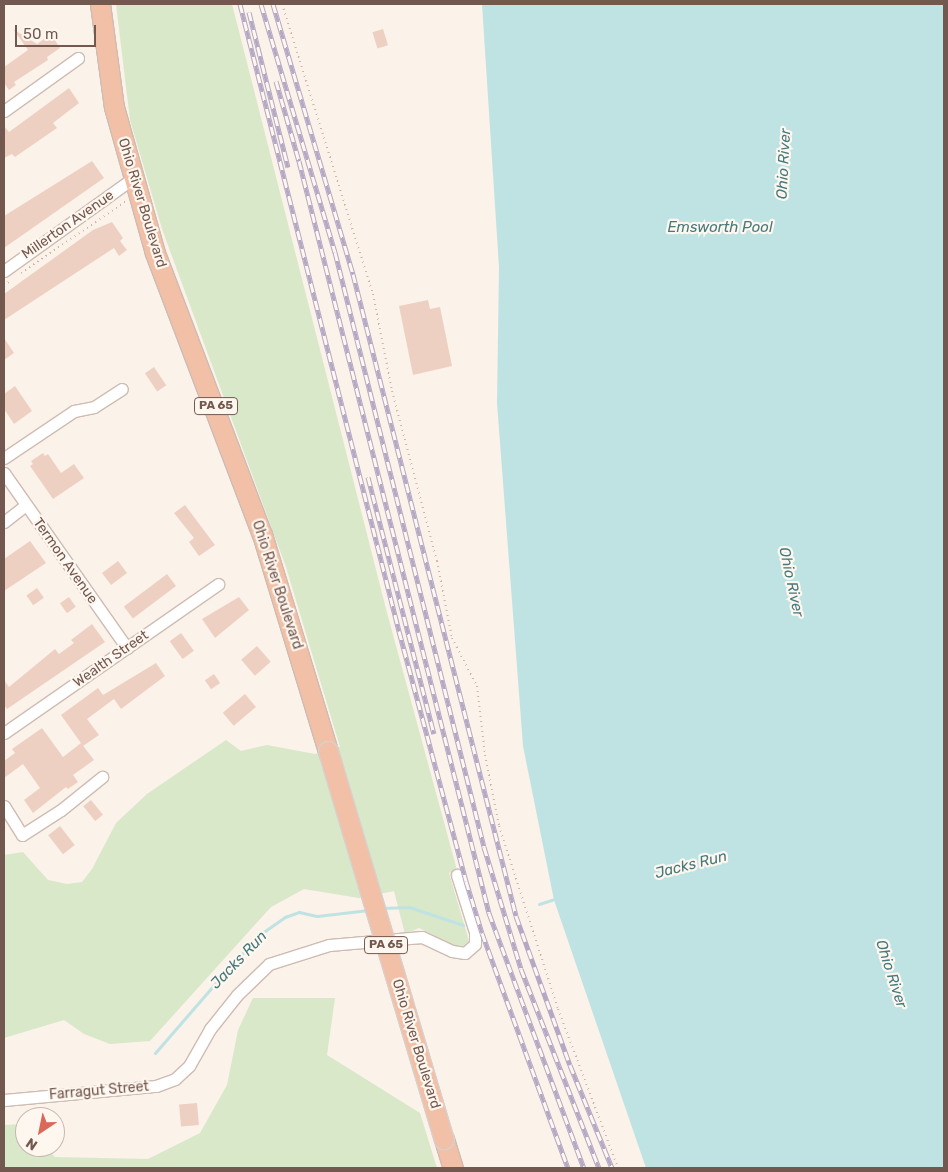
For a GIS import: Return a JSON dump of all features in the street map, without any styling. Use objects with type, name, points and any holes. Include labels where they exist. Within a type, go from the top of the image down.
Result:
[{"type":"highway","name":"Ohio River Boulevard","points":[[100,4],[114,107],[132,179],[155,252],[262,534],[453,1168]]},
{"type":"street","points":[[4,111],[78,58]]},
{"type":"street","name":"Millerton Avenue","points":[[4,271],[132,179]]},
{"type":"street","points":[[4,458],[74,411],[94,407],[122,389]]},
{"type":"street","name":"Termon Avenue","points":[[4,473],[127,648]]},
{"type":"street","points":[[4,522],[26,505]]},
{"type":"street","name":"Wealth Street","points":[[4,733],[218,584]]},
{"type":"street","points":[[4,806],[22,835],[61,810],[102,777]]},
{"type":"street","name":"Farragut Street","points":[[4,1100],[156,1086],[175,1079],[189,1066],[210,1029],[236,994],[269,964],[328,945],[422,937],[452,951],[465,953],[476,944],[457,875]]},
{"type":"path","points":[[282,4],[373,294],[392,391],[438,561],[452,638],[477,686],[485,755],[499,826],[558,1009],[618,1168]]},
{"type":"green space","points":[[116,4],[232,4],[386,609],[457,870],[449,873],[469,941],[463,946],[453,945],[419,928],[405,934],[394,891],[359,898],[304,889],[271,907],[150,1041],[110,1044],[84,1034],[64,1020],[4,1038],[4,855],[23,852],[48,880],[67,884],[82,882],[92,869],[116,823],[147,794],[226,740],[241,751],[267,745],[315,754],[340,747],[286,567],[162,229],[130,120]]},
{"type":"green space","points":[[253,998],[335,998],[327,1055],[420,1113],[437,1168],[4,1168],[4,1125],[15,1124],[15,1157],[148,1159],[200,1133],[227,1085],[238,1030]]},
{"type":"water","name":"Emsworth Pool","points":[[482,4],[944,4],[944,1168],[646,1168],[554,900],[523,746],[497,403],[499,267]]},
{"type":"building","points":[[13,29],[37,44],[51,34],[60,48],[47,57],[48,60],[14,82],[16,85],[9,90],[4,83],[4,67],[28,50]]},
{"type":"building","points":[[383,29],[388,45],[377,48],[372,32]]},
{"type":"building","points":[[69,88],[79,103],[53,123],[57,128],[15,157],[12,154],[4,158],[4,126],[9,132]]},
{"type":"building","points":[[92,161],[104,178],[4,248],[4,216]]},
{"type":"building","points":[[112,222],[123,238],[120,241],[127,250],[119,256],[114,248],[4,320],[4,294],[93,230]]},
{"type":"building","points":[[428,300],[430,309],[440,307],[452,366],[413,375],[399,306]]},
{"type":"building","points":[[4,338],[14,353],[4,360]]},
{"type":"building","points":[[154,367],[166,385],[157,391],[145,373]]},
{"type":"building","points":[[15,386],[32,411],[14,424],[4,409],[4,394]]},
{"type":"building","points":[[43,453],[45,456],[48,454],[61,473],[74,464],[84,478],[53,499],[30,466],[33,464],[31,461]]},
{"type":"building","points":[[185,505],[215,545],[199,556],[189,542],[194,538],[174,513]]},
{"type":"building","points":[[30,541],[46,563],[4,591],[4,559]]},
{"type":"building","points":[[118,561],[127,573],[111,585],[102,573]]},
{"type":"building","points":[[167,574],[176,586],[133,618],[124,606]]},
{"type":"building","points":[[37,588],[44,598],[33,605],[26,595]]},
{"type":"building","points":[[69,597],[76,607],[67,613],[60,603]]},
{"type":"building","points":[[239,597],[249,610],[215,638],[202,619]]},
{"type":"building","points":[[92,624],[105,642],[7,709],[4,705],[4,680],[9,687],[55,649],[59,654],[74,643],[71,640]]},
{"type":"building","points":[[181,633],[194,651],[183,659],[170,641]]},
{"type":"building","points":[[257,646],[271,662],[255,676],[241,660]]},
{"type":"building","points":[[156,663],[165,676],[121,709],[114,699],[87,719],[99,735],[83,746],[61,715],[98,688],[103,695]]},
{"type":"building","points":[[214,674],[220,683],[211,689],[205,680]]},
{"type":"building","points":[[245,694],[256,707],[234,726],[223,713]]},
{"type":"building","points":[[42,728],[63,757],[81,743],[94,760],[73,775],[78,782],[68,789],[66,787],[33,813],[24,800],[40,788],[23,764],[4,778],[4,761],[15,753],[12,749]]},
{"type":"building","points":[[91,800],[103,815],[95,821],[83,806]]},
{"type":"building","points":[[60,826],[75,845],[63,854],[48,835]]},
{"type":"building","points":[[197,1103],[199,1125],[181,1126],[179,1105]]},
{"type":"waterway","name":"Jacks Run","points":[[539,904],[558,898]]},
{"type":"waterway","name":"Jacks Run","points":[[382,908],[409,907],[463,925]]},
{"type":"waterway","name":"Jacks Run","points":[[155,1053],[232,964],[262,933],[285,917],[299,912],[317,916],[369,910]]},
{"type":"railway","points":[[240,4],[399,631],[466,881],[482,933],[568,1168]]},
{"type":"railway","points":[[261,4],[335,252],[484,847],[521,969],[599,1168]]},
{"type":"railway","points":[[273,4],[353,274],[516,916],[570,1065],[612,1168]]},
{"type":"railway","points":[[249,12],[288,167]]},
{"type":"railway","points":[[276,81],[299,161],[489,913],[584,1168]]},
{"type":"railway","points":[[368,477],[434,734]]},
{"type":"water label","name":"Ohio River","points":[[784,164]]},
{"type":"water label","name":"Ohio River","points":[[791,582]]},
{"type":"water label","name":"Ohio River","points":[[891,974]]}]
